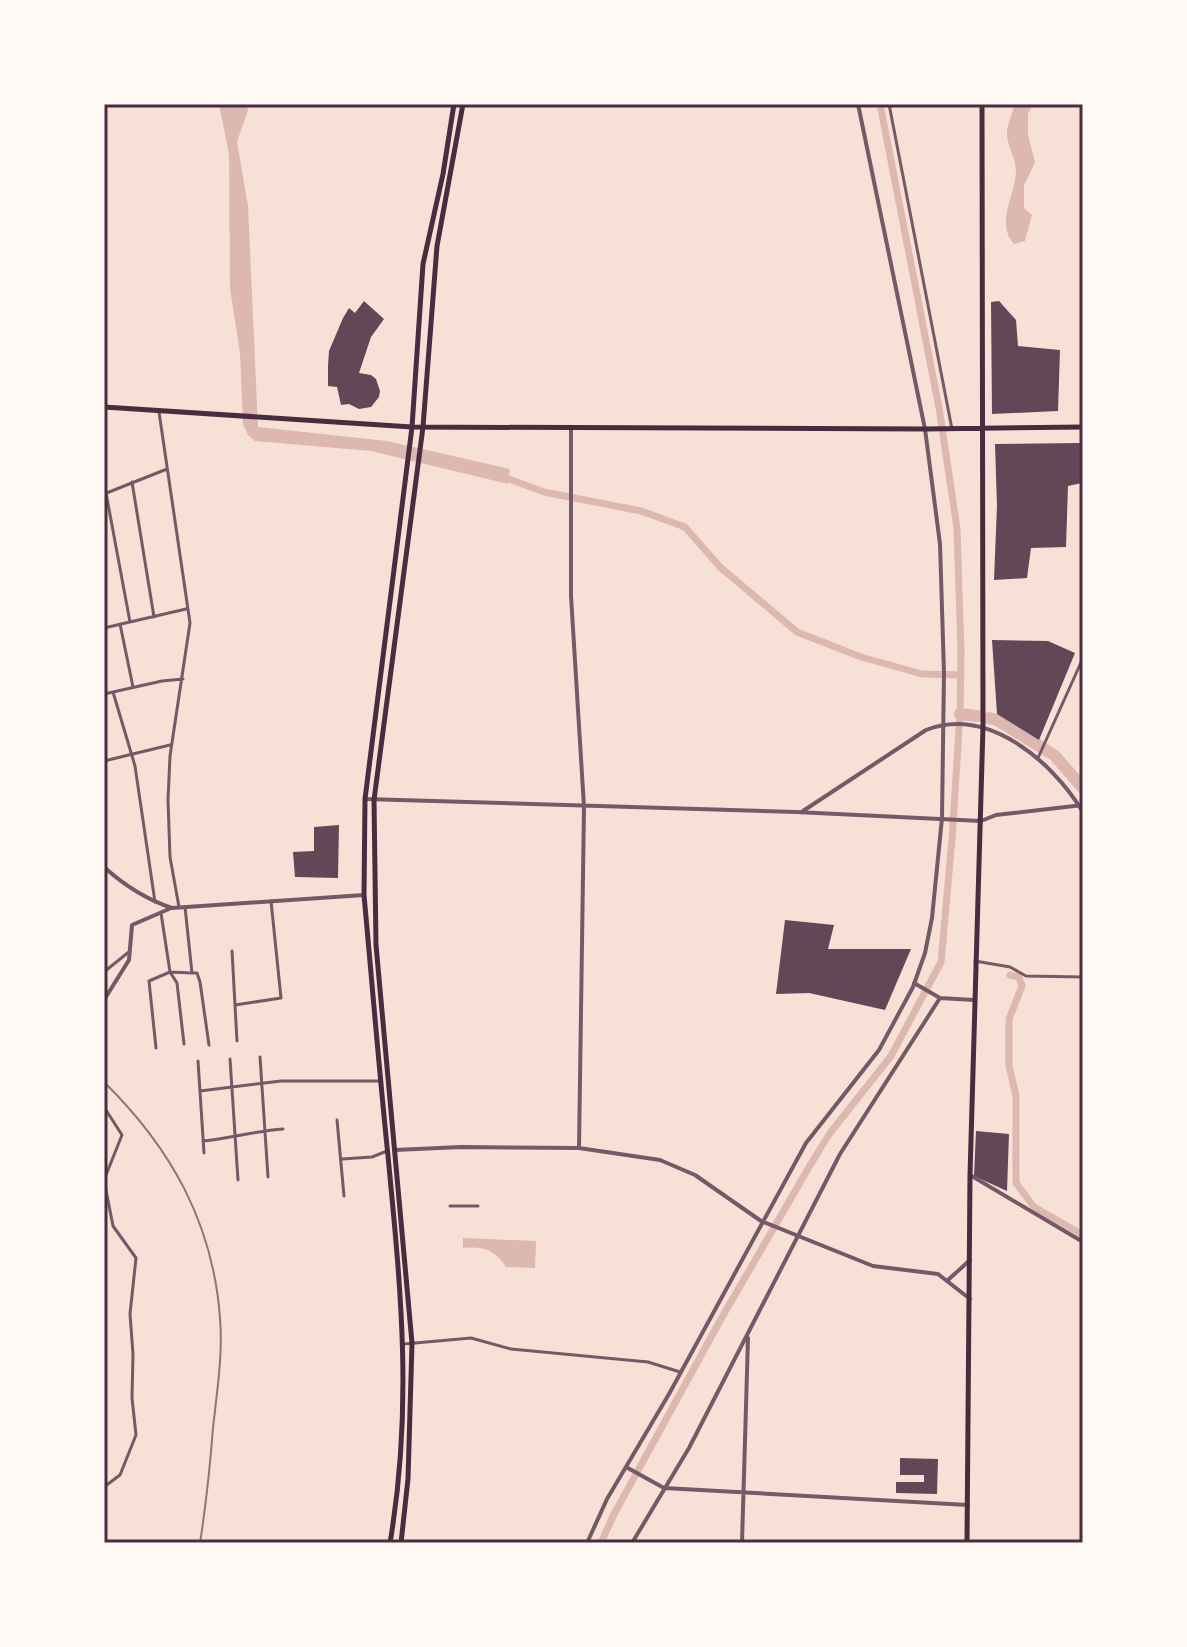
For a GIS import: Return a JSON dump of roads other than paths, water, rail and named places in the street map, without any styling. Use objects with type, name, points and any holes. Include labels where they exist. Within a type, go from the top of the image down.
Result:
[{"type":"main road","points":[[401,1543],[408,1479],[412,1343],[381,1081],[364,895],[365,799],[412,427],[423,264],[443,174],[454,104]]},
{"type":"main road","points":[[390,1543],[404,1428],[404,1344],[376,945],[374,800],[423,427],[437,246],[463,104]]},
{"type":"main road","points":[[967,1543],[970,1175],[983,726],[982,104]]},
{"type":"main road","points":[[104,407],[412,427],[1083,427]]},
{"type":"street","points":[[587,1543],[607,1499],[806,1143],[879,1050],[914,983],[925,953],[932,918],[944,819],[946,723],[940,544],[925,429],[858,104]]},
{"type":"street","points":[[889,104],[952,429]]},
{"type":"street","points":[[1069,104],[1083,105]]},
{"type":"street","points":[[159,411],[190,623],[172,745],[168,800],[170,857],[182,907],[192,973]]},
{"type":"street","points":[[571,429],[571,596],[584,807],[579,1148]]},
{"type":"street","points":[[130,622],[105,494],[168,469]]},
{"type":"street","points":[[132,482],[154,617]]},
{"type":"street","points":[[104,628],[188,609]]},
{"type":"street","points":[[120,624],[133,687]]},
{"type":"street","points":[[1038,758],[1083,658]]},
{"type":"street","points":[[104,694],[183,679]]},
{"type":"street","points":[[113,692],[135,766],[155,902]]},
{"type":"street","points":[[801,812],[926,730],[946,723],[983,726],[1038,758],[1056,774],[1083,812]]},
{"type":"street","points":[[104,761],[172,745]]},
{"type":"street","points":[[365,799],[801,812],[981,821],[996,815],[1081,806]]},
{"type":"street","points":[[104,867],[124,885],[172,908]]},
{"type":"street","points":[[104,1000],[129,960],[132,925],[172,908],[364,895]]},
{"type":"street","points":[[235,1005],[281,998],[271,900]]},
{"type":"street","points":[[161,913],[170,972],[177,983],[184,1044]]},
{"type":"street","points":[[104,972],[130,951]]},
{"type":"street","points":[[232,951],[237,1041]]},
{"type":"street","points":[[975,961],[1010,967],[1026,976],[1083,977]]},
{"type":"street","points":[[156,1048],[149,981],[170,972],[197,973],[209,1045]]},
{"type":"street","points":[[914,983],[940,998],[974,1000]]},
{"type":"street","points":[[632,1543],[689,1448],[840,1154],[940,998]]},
{"type":"street","points":[[260,1057],[268,1177]]},
{"type":"street","points":[[230,1059],[238,1180]]},
{"type":"street","points":[[198,1061],[204,1153]]},
{"type":"street","points":[[200,1091],[262,1083],[381,1081]]},
{"type":"street","points":[[104,1107],[122,1135],[104,1180],[113,1226],[136,1258],[130,1314],[136,1435],[120,1475],[104,1487]]},
{"type":"street","points":[[337,1120],[344,1196]]},
{"type":"street","points":[[203,1141],[236,1137],[252,1131],[283,1129]]},
{"type":"street","points":[[342,1159],[372,1157],[390,1150],[461,1147],[579,1148],[660,1160],[695,1175],[761,1221],[873,1266],[938,1274],[971,1301]]},
{"type":"street","points":[[970,1175],[1083,1242]]},
{"type":"street","points":[[450,1206],[478,1206]]},
{"type":"street","points":[[948,1280],[971,1259]]},
{"type":"street","points":[[742,1543],[748,1335]]},
{"type":"street","points":[[404,1344],[471,1338],[511,1349],[648,1362],[680,1372]]},
{"type":"street","points":[[626,1467],[664,1488],[968,1505]]},
{"type":"waterway","points":[[601,1543],[721,1319],[812,1162],[830,1133],[891,1056],[941,962],[960,714],[957,528],[939,408],[880,104]]},
{"type":"waterway","points":[[509,479],[544,492],[641,511],[685,527],[720,567],[797,632],[861,657],[922,674],[961,675]]},
{"type":"waterway","points":[[960,714],[977,716]]},
{"type":"waterway","points":[[989,718],[1054,755],[1083,788]]},
{"type":"waterway","points":[[1010,975],[1019,977],[1022,986],[1009,1019],[1009,1066],[1016,1096],[1016,1183],[1034,1207],[1083,1235]]},
{"type":"railway","points":[[104,1082],[149,1133],[184,1189],[198,1219],[216,1283],[221,1332],[220,1359],[200,1543]]}]
